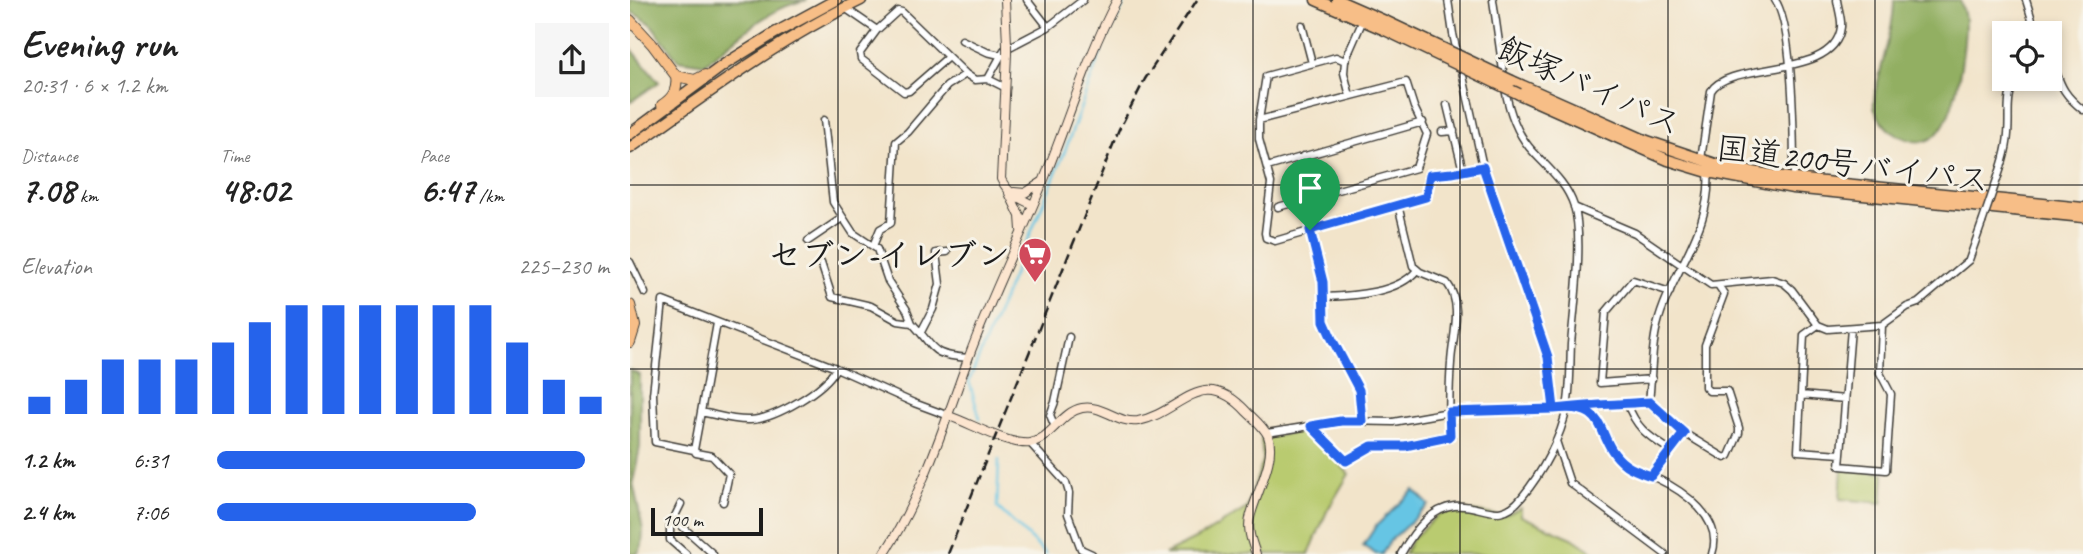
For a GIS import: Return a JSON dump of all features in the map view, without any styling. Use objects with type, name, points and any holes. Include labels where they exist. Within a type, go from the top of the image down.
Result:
[{"type":"highway","points":[[630,133],[755,45],[841,4],[862,0]]},
{"type":"highway","name":"国道200号バイパス","points":[[1316,0],[1363,20],[1385,25],[1520,94],[1630,145],[1708,172],[1793,188],[2083,218]]},
{"type":"highway","name":"飯塚バイパス","points":[[1337,0],[1385,25],[1634,136],[1724,167],[1794,180],[2083,208]]},
{"type":"highway","points":[[630,148],[733,74],[841,4]]},
{"type":"main road","points":[[630,20],[676,76],[675,91],[670,100],[630,133]]},
{"type":"main road","points":[[676,76],[695,80],[748,45],[755,45]]},
{"type":"main road","points":[[630,305],[635,326],[630,342]]},
{"type":"street","points":[[1005,0],[1007,44],[1003,54],[1007,88],[1000,170],[1001,178],[1020,216],[1020,234]]},
{"type":"street","points":[[1027,0],[1048,27]]},
{"type":"street","points":[[988,79],[1004,50],[1048,27],[1083,0]]},
{"type":"street","points":[[884,554],[908,510],[949,416],[969,358],[1044,180],[1097,42],[1118,0]]},
{"type":"street","points":[[1448,0],[1452,34],[1483,167],[1548,357],[1554,409]]},
{"type":"street","points":[[1401,554],[1410,537],[1440,509],[1465,506],[1494,513],[1514,506],[1528,490],[1556,441],[1571,407],[1577,251],[1574,207],[1562,183],[1527,145],[1514,123],[1506,95],[1493,0]]},
{"type":"street","points":[[1774,0],[1782,15],[1789,66],[1794,180]]},
{"type":"street","points":[[1650,402],[1656,326],[1701,227],[1708,191],[1708,172],[1701,160],[1711,91],[1714,86],[1727,79],[1789,66],[1821,55],[1834,43],[1842,26],[1837,0]]},
{"type":"street","points":[[2026,0],[2032,21]]},
{"type":"street","points":[[841,4],[877,30]]},
{"type":"street","points":[[948,57],[909,91],[904,92],[860,56],[877,30],[898,11],[902,12],[966,74],[975,80],[988,79],[1007,88]]},
{"type":"street","points":[[1350,96],[1344,73],[1345,61],[1363,20]]},
{"type":"street","points":[[1302,25],[1312,63]]},
{"type":"street","points":[[962,40],[987,52],[1003,54]]},
{"type":"street","points":[[1345,61],[1336,57],[1266,76],[1259,120],[1259,139],[1271,183],[1266,238],[1275,241],[1426,197],[1430,175],[1483,167]]},
{"type":"street","points":[[873,246],[880,229],[891,223],[895,142],[908,132],[947,86],[966,74]]},
{"type":"street","points":[[1259,120],[1406,82],[1426,134],[1416,168],[1315,198],[1278,206]]},
{"type":"street","points":[[2062,88],[2067,97],[2083,110]]},
{"type":"street","points":[[1574,207],[1635,233],[1705,282],[1718,285],[1772,279],[1784,283],[1792,290],[1818,325],[1828,329],[1882,325],[1907,307],[1918,303],[1969,260],[2007,144],[2008,101],[2012,91]]},
{"type":"street","points":[[1447,105],[1464,171]]},
{"type":"street","points":[[824,120],[829,183],[833,202],[842,218],[853,233],[877,249],[888,281],[907,310],[912,323],[935,350],[942,356],[969,358]]},
{"type":"street","points":[[1267,166],[1423,122]]},
{"type":"street","points":[[1442,132],[1454,131]]},
{"type":"street","points":[[1303,156],[1315,198]]},
{"type":"street","points":[[1007,191],[1025,193],[1044,180]]},
{"type":"street","points":[[1007,191],[1033,205]]},
{"type":"street","points":[[1311,426],[1346,461],[1372,446],[1405,446],[1450,435],[1451,360],[1456,320],[1454,298],[1447,283],[1413,266],[1398,205]]},
{"type":"street","points":[[808,241],[842,218]]},
{"type":"street","points":[[1310,230],[1323,282],[1324,321],[1359,390],[1362,421]]},
{"type":"street","points":[[920,332],[933,309],[940,284],[936,253],[947,252]]},
{"type":"street","points":[[630,262],[645,293]]},
{"type":"street","points":[[821,263],[832,297],[872,306],[898,321],[912,323]]},
{"type":"street","points":[[1325,297],[1357,295],[1408,281],[1417,270]]},
{"type":"street","points":[[1652,379],[1600,383],[1606,312],[1633,280],[1670,292]]},
{"type":"street","points":[[1267,433],[1341,421],[1393,422],[1449,412],[1554,409],[1650,402],[1684,433],[1725,458],[1729,456],[1739,433],[1727,391],[1709,391],[1705,387],[1705,345],[1724,293],[1718,285]]},
{"type":"street","points":[[723,502],[729,474],[712,456],[655,442],[653,394],[663,301],[836,368],[914,403],[1010,440],[1030,443],[1043,438],[1080,408],[1095,408],[1135,421],[1148,418],[1186,396],[1217,391],[1238,402],[1267,433],[1271,446],[1250,519],[1250,536],[1256,554]]},
{"type":"street","points":[[694,450],[717,323]]},
{"type":"street","points":[[1818,325],[1804,335],[1798,451],[1841,454]]},
{"type":"street","points":[[1851,328],[1840,466],[1886,470],[1891,394],[1880,373],[1882,325]]},
{"type":"street","points":[[1055,427],[1050,415],[1069,337]]},
{"type":"street","points":[[701,412],[742,420],[761,419],[817,390],[831,379],[836,368]]},
{"type":"street","points":[[1801,395],[1845,399]]},
{"type":"street","points":[[1627,403],[1640,429],[1671,451]]},
{"type":"street","points":[[1571,407],[1586,410],[1593,415],[1625,464],[1669,486],[1703,511],[1711,526],[1715,543],[1712,554]]},
{"type":"street","points":[[1651,476],[1684,433]]},
{"type":"street","points":[[1556,441],[1570,483],[1660,553]]},
{"type":"street","points":[[1030,443],[1066,483],[1069,493],[1068,514],[1079,552],[1092,554]]},
{"type":"street","points":[[681,505],[670,526],[670,540],[686,554]]},
{"type":"street","points":[[674,519],[713,554]]},
{"type":"green space","points":[[630,0],[807,0],[765,17],[704,64],[678,60],[650,23],[630,11]]},
{"type":"green space","points":[[1894,0],[1960,0],[1965,16],[1961,68],[1952,105],[1938,133],[1919,142],[1892,132],[1876,113],[1874,106],[1891,28]]},
{"type":"green space","points":[[630,47],[659,82],[630,102]]},
{"type":"green space","points":[[630,370],[640,375],[640,447],[633,482],[643,530],[642,546],[637,554],[630,554]]},
{"type":"green space","points":[[1309,430],[1349,474],[1327,511],[1309,554],[1165,554],[1247,508],[1263,460],[1261,438]]},
{"type":"green space","points":[[1842,469],[1884,473],[1882,503],[1840,499]]},
{"type":"green space","points":[[1521,508],[1521,516],[1572,538],[1596,554],[1404,554],[1412,539],[1440,513],[1456,509],[1503,516]]},
{"type":"water","points":[[1414,490],[1429,505],[1390,541],[1382,554],[1376,554],[1363,546],[1376,526]]},
{"type":"waterway","points":[[980,419],[969,381],[1065,151],[1104,43],[1126,0]]},
{"type":"waterway","points":[[999,460],[997,507],[1046,554]]},
{"type":"railway","points":[[948,554],[1119,130],[1145,79],[1197,0]]},
{"type":"place","name":"セブン-イレブン","points":[[1035,284]]},
{"type":"route","points":[[1310,230],[1323,282],[1324,321],[1359,390],[1362,421],[1311,426],[1346,461],[1372,446],[1405,446],[1448,437],[1449,412],[1554,409],[1567,408],[1627,403],[1650,402],[1684,433],[1651,476],[1625,464],[1593,415],[1586,410],[1574,407],[1554,409],[1548,357],[1483,167],[1430,175],[1426,197],[1310,230]]}]
